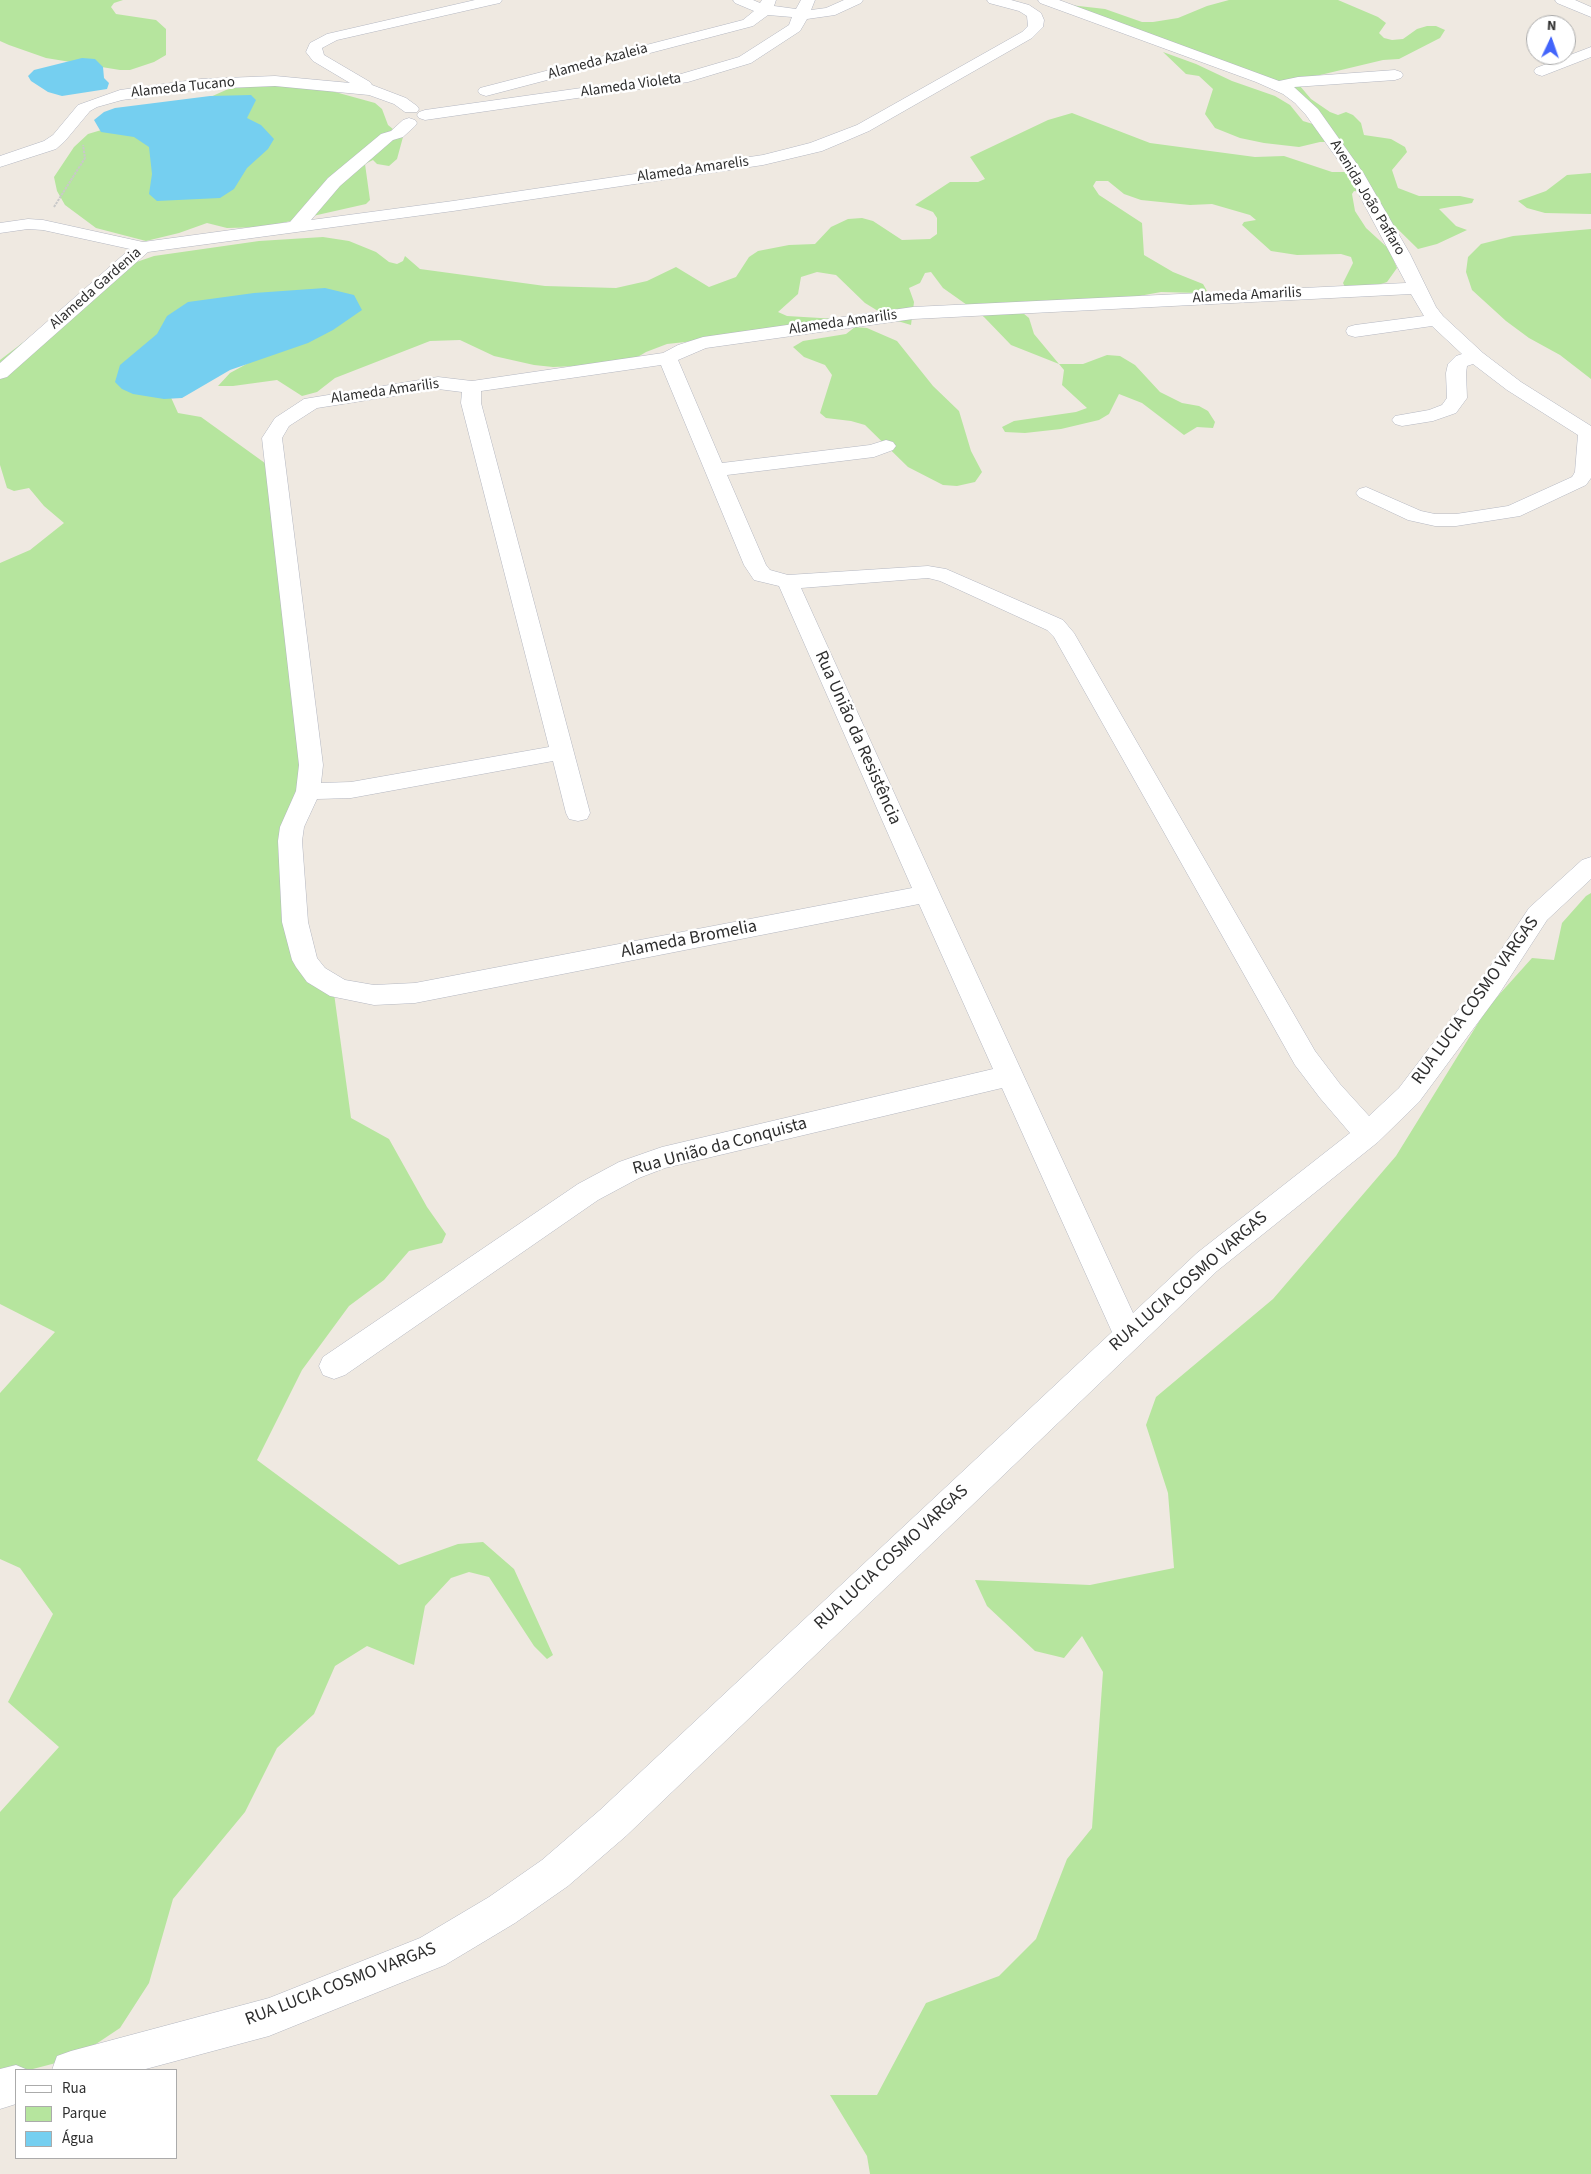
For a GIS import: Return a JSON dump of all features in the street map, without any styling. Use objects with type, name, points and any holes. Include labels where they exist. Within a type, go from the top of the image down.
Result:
[{"type":"street","points":[[296,225],[334,182],[387,137],[397,134],[409,115],[388,104],[379,93],[318,58],[314,52],[315,46],[332,37],[495,0]]},
{"type":"street","points":[[740,0],[767,5],[805,7],[830,12],[856,0]]},
{"type":"street","name":"Alameda Amarelis","points":[[296,225],[453,206],[763,160],[816,147],[863,128],[1027,35],[1035,27],[1036,20],[1024,8],[994,0]]},
{"type":"street","name":"Avenida João Paffaro","points":[[1045,0],[1289,91],[1312,112],[1342,151],[1401,254],[1416,288],[1436,320],[1476,357],[1514,386],[1590,434]]},
{"type":"street","points":[[1562,0],[1591,12]]},
{"type":"street","name":"Alameda Azaleia","points":[[409,115],[545,76],[748,23],[767,5]]},
{"type":"street","name":"Alameda Violeta","points":[[409,115],[682,80],[706,74],[745,60],[787,34],[798,23],[805,7]]},
{"type":"street","points":[[748,23],[787,34]]},
{"type":"street","points":[[1542,70],[1591,52]]},
{"type":"street","points":[[1277,86],[1298,82],[1395,75]]},
{"type":"street","points":[[545,76],[544,88],[551,98]]},
{"type":"street","name":"Alameda Tucano","points":[[0,162],[50,145],[59,138],[78,115],[91,104],[104,99],[201,84],[275,81],[379,93]]},
{"type":"street","points":[[0,228],[28,224],[43,225],[142,247]]},
{"type":"street","name":"Alameda Gardenia","points":[[0,372],[142,247],[296,225]]},
{"type":"street","name":"Alameda Amarilis","points":[[282,422],[311,403],[438,383],[472,386],[668,358],[685,349],[703,343],[913,312],[1416,288]]},
{"type":"street","points":[[1356,331],[1436,320]]},
{"type":"street","points":[[1402,420],[1433,415],[1449,409],[1457,398],[1456,373],[1458,364],[1463,360],[1476,357]]},
{"type":"street","points":[[668,358],[755,565],[762,575],[788,582],[928,572],[946,575],[1055,625],[1063,633],[1305,1058],[1330,1091],[1368,1134]]},
{"type":"street","points":[[472,386],[472,403],[578,813]]},
{"type":"street","name":"Alameda Bromelia","points":[[282,422],[272,438],[311,765],[308,791],[292,827],[290,841],[294,922],[305,960],[316,975],[338,989],[374,994],[425,991],[927,894]]},
{"type":"street","points":[[1366,493],[1415,516],[1435,520],[1456,520],[1514,512],[1579,480],[1585,472],[1590,434]]},
{"type":"street","points":[[715,470],[874,450],[886,446]]},
{"type":"street","name":"Rua União da Resistência","points":[[788,582],[927,894]]},
{"type":"street","points":[[308,791],[351,790],[562,752]]},
{"type":"street","name":"RUA LUCIA COSMO VARGAS","points":[[75,2069],[268,2017],[432,1952],[502,1910],[555,1873],[613,1822],[1128,1334],[1207,1262],[1368,1134],[1409,1095],[1490,987],[1538,914],[1568,884],[1591,866]]},
{"type":"street","points":[[927,894],[1128,1334]]},
{"type":"street","name":"Rua União da Conquista","points":[[334,1366],[588,1192],[629,1170],[662,1158],[1010,1074]]},
{"type":"street","points":[[0,2089],[15,2085]]},
{"type":"path","points":[[43,225],[85,158],[78,115]]},
{"type":"green space","points":[[0,0],[123,0],[114,3],[111,7],[116,14],[156,20],[166,29],[166,55],[154,62],[130,70],[46,58],[0,41]]},
{"type":"green space","points":[[1229,0],[1338,0],[1378,17],[1386,23],[1379,33],[1384,38],[1392,40],[1403,39],[1417,29],[1427,26],[1436,26],[1445,30],[1440,38],[1399,59],[1383,60],[1316,76],[1300,86],[1311,99],[1330,112],[1338,115],[1346,112],[1353,115],[1361,123],[1364,135],[1391,139],[1405,147],[1407,152],[1392,170],[1398,188],[1419,196],[1460,196],[1474,199],[1472,203],[1439,209],[1456,226],[1467,230],[1437,244],[1418,249],[1360,192],[1354,191],[1352,194],[1355,211],[1366,228],[1389,249],[1397,268],[1387,282],[1372,287],[1345,287],[1343,283],[1353,263],[1351,257],[1341,254],[1297,255],[1271,251],[1242,225],[1244,222],[1256,220],[1250,215],[1212,204],[1190,205],[1141,200],[1124,194],[1108,181],[1096,181],[1093,186],[1099,195],[1142,223],[1144,255],[1173,272],[1203,284],[1207,291],[1200,293],[1161,292],[1112,301],[1018,309],[1029,318],[1034,334],[1059,364],[1011,345],[984,317],[943,288],[931,272],[925,273],[920,283],[909,288],[914,302],[911,325],[891,319],[865,303],[836,275],[817,272],[801,277],[798,294],[778,312],[787,316],[837,319],[767,333],[667,344],[646,352],[621,367],[599,365],[553,367],[534,365],[494,356],[460,340],[430,341],[335,378],[317,392],[302,396],[277,380],[233,386],[218,386],[230,373],[324,322],[169,393],[178,413],[201,417],[276,471],[308,791],[292,827],[305,960],[333,986],[351,1118],[389,1139],[427,1207],[446,1234],[442,1243],[409,1251],[384,1280],[349,1306],[302,1370],[257,1460],[399,1565],[458,1544],[483,1542],[514,1569],[553,1655],[547,1659],[534,1646],[489,1577],[469,1572],[451,1578],[425,1606],[414,1665],[367,1646],[335,1666],[314,1714],[277,1748],[245,1812],[173,1899],[149,1983],[120,2028],[75,2058],[33,2069],[15,2069],[15,2074],[0,2081],[0,1812],[59,1747],[8,1702],[53,1614],[20,1568],[0,1559],[0,1393],[55,1332],[0,1304],[0,563],[30,550],[64,523],[44,506],[29,488],[14,491],[7,488],[0,465],[0,360],[122,267],[154,256],[259,241],[323,237],[349,241],[376,252],[389,262],[397,264],[403,261],[405,256],[420,269],[545,286],[616,288],[647,281],[676,267],[709,287],[736,277],[749,257],[758,251],[789,245],[815,244],[831,227],[848,219],[862,218],[873,221],[902,240],[930,239],[937,234],[937,218],[933,212],[915,205],[950,182],[978,182],[985,179],[970,157],[1048,120],[1072,113],[1150,143],[1255,157],[1284,156],[1332,172],[1345,172],[1348,167],[1330,142],[1320,142],[1299,147],[1264,143],[1240,138],[1215,128],[1205,114],[1213,89],[1199,76],[1186,74],[1163,52],[1196,64],[1232,81],[1275,96],[1290,105],[1303,121],[1316,125],[1293,93],[1070,5],[1105,9],[1142,22],[1153,22],[1178,18],[1207,6]]},
{"type":"green space","points":[[268,78],[317,87],[375,103],[382,109],[388,125],[403,137],[397,159],[389,166],[377,164],[373,160],[365,164],[370,200],[366,204],[264,227],[227,228],[207,223],[179,233],[146,241],[96,228],[65,205],[57,191],[54,177],[74,147],[88,134]]},
{"type":"green space","points":[[1591,173],[1591,214],[1545,213],[1527,208],[1518,201],[1546,191],[1567,175]]},
{"type":"green space","points":[[1591,229],[1591,379],[1560,355],[1529,338],[1506,321],[1472,290],[1466,272],[1468,257],[1481,244],[1513,236]]},
{"type":"green space","points":[[855,327],[867,328],[897,341],[933,386],[959,411],[971,451],[982,472],[975,482],[957,486],[943,485],[908,467],[865,425],[826,418],[820,413],[832,375],[825,365],[804,357],[793,347],[803,341],[846,334]]},
{"type":"green space","points":[[1107,355],[1120,356],[1135,365],[1160,392],[1182,403],[1199,406],[1208,411],[1215,422],[1213,428],[1197,427],[1184,435],[1142,403],[1119,394],[1109,414],[1099,420],[1061,429],[1025,433],[1005,432],[1002,427],[1014,421],[1076,412],[1087,408],[1062,385],[1064,370],[1059,364],[1083,364]]},
{"type":"green space","points":[[1591,893],[1591,2174],[870,2174],[867,2156],[830,2095],[877,2095],[926,2003],[999,1976],[1036,1939],[1067,1859],[1092,1828],[1103,1672],[1082,1636],[1064,1658],[1035,1651],[987,1606],[975,1580],[1090,1585],[1174,1568],[1168,1493],[1146,1425],[1156,1397],[1273,1299],[1396,1156],[1488,1007],[1532,958],[1554,960],[1562,923],[1586,896]]},
{"type":"water","points":[[82,58],[95,59],[103,67],[104,78],[109,83],[107,89],[62,96],[48,92],[31,81],[28,76],[34,70]]},
{"type":"water","points":[[251,95],[256,100],[247,118],[261,125],[274,139],[268,149],[247,168],[234,189],[220,198],[157,201],[149,194],[152,174],[149,147],[134,137],[101,132],[94,120],[104,112],[115,108],[210,96]]},
{"type":"water","points":[[325,288],[354,295],[362,310],[333,330],[308,343],[230,370],[182,398],[164,399],[133,394],[122,389],[115,382],[120,365],[157,334],[167,316],[188,302],[254,293]]}]
